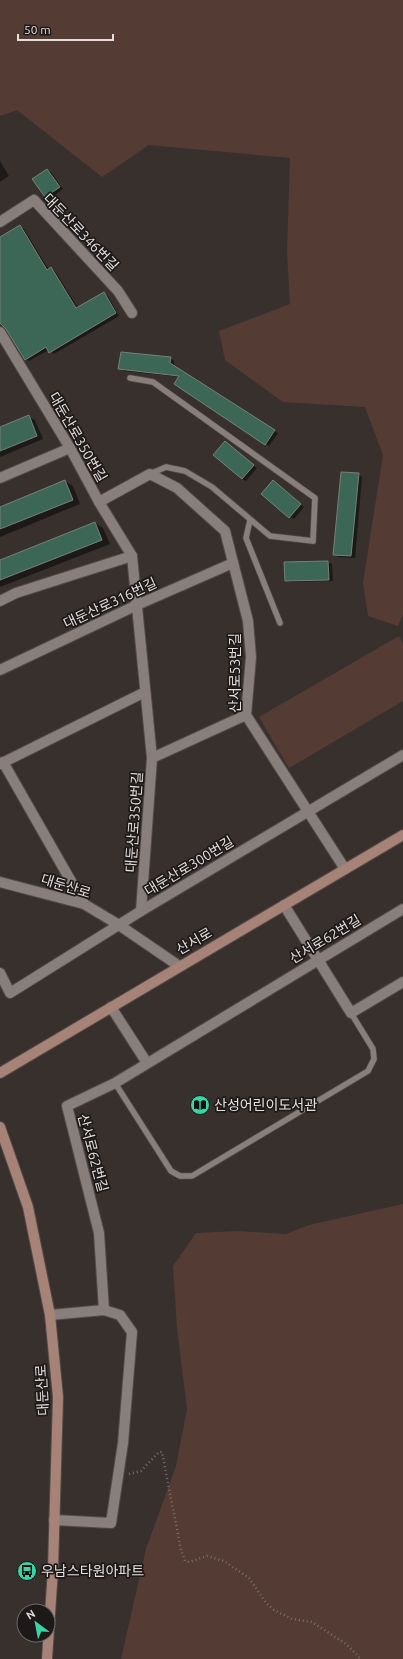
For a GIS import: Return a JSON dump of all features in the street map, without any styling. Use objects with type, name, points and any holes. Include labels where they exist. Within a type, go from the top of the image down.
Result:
[{"type":"main road","name":"산서로","points":[[0,1073],[403,835]]},
{"type":"main road","name":"대둔산로","points":[[0,1127],[28,1207],[50,1315],[58,1397],[47,1659]]},
{"type":"street","name":"대둔산로346번길","points":[[0,222],[34,200],[118,291],[132,313]]},
{"type":"street","name":"대둔산로350번길","points":[[0,332],[70,448],[99,502],[132,556],[152,758],[141,911]]},
{"type":"street","points":[[0,478],[70,448]]},
{"type":"street","points":[[99,502],[150,474]]},
{"type":"street","name":"산서로53번길","points":[[150,474],[177,488],[225,531],[248,621],[251,650],[246,715],[345,869]]},
{"type":"street","points":[[0,602],[16,593],[132,556]]},
{"type":"street","name":"대둔산로316번길","points":[[0,670],[137,605],[233,563]]},
{"type":"street","points":[[84,904],[2,763],[145,692]]},
{"type":"street","name":"대둔산로350번길","points":[[152,758],[246,715]]},
{"type":"street","name":"대둔산로300번길","points":[[0,973],[10,993],[141,911],[403,754]]},
{"type":"street","name":"대둔산로","points":[[0,882],[84,904],[119,925],[179,966]]},
{"type":"street","points":[[284,905],[351,1014],[403,982]]},
{"type":"street","name":"산서로62번길","points":[[104,1310],[99,1234],[67,1106],[115,1083],[403,909]]},
{"type":"street","points":[[111,1007],[147,1063]]},
{"type":"street","points":[[50,1315],[104,1310],[120,1315],[132,1332],[123,1443],[112,1523],[54,1520]]},
{"type":"lane","points":[[130,378],[153,382],[315,498],[313,540],[270,536],[212,487],[185,471],[166,467],[150,474]]},
{"type":"lane","points":[[250,520],[246,538],[280,623]]},
{"type":"lane","points":[[115,1083],[171,1171],[180,1176],[192,1176],[368,1071],[374,1059],[374,1049],[351,1014]]},
{"type":"path","points":[[118,1474],[132,1474],[141,1471],[159,1452],[162,1452],[181,1550],[185,1561],[189,1562],[207,1556],[224,1561],[250,1578],[266,1603],[274,1610],[292,1619],[312,1622],[346,1644],[361,1659]]},
{"type":"shaded area","points":[[0,0],[403,0],[403,615],[398,626],[368,616],[363,583],[383,455],[365,407],[283,402],[225,360],[219,331],[290,304],[287,253],[290,158],[149,145],[102,177],[17,110],[0,116]]},
{"type":"shaded area","points":[[399,636],[403,643],[403,701],[289,768],[259,717]]},
{"type":"shaded area","points":[[403,1204],[403,1659],[121,1659],[146,1549],[176,1466],[187,1409],[177,1328],[173,1266],[196,1233],[238,1231],[286,1234],[309,1225]]},
{"type":"building","points":[[47,169],[60,187],[45,197],[32,179]]},
{"type":"building","points":[[20,225],[47,270],[51,267],[76,308],[104,292],[116,313],[49,353],[46,347],[25,360],[6,329],[0,323],[0,237]]},
{"type":"building","points":[[121,352],[171,357],[170,363],[275,430],[265,445],[174,384],[179,376],[118,369]]},
{"type":"building","points":[[29,415],[37,436],[0,451],[0,427]]},
{"type":"building","points":[[225,441],[254,465],[242,479],[213,455]]},
{"type":"building","points":[[341,472],[359,473],[351,556],[333,555]]},
{"type":"building","points":[[65,480],[73,500],[0,529],[0,507]]},
{"type":"building","points":[[273,480],[301,504],[289,518],[261,494]]},
{"type":"building","points":[[95,522],[102,540],[0,580],[0,560]]},
{"type":"building","points":[[328,561],[329,580],[285,581],[284,562]]},
{"type":"place","name":"산성어린이도서관","points":[[200,1105]]},
{"type":"place","name":"우남스타원아파트","points":[[27,1571]]}]
